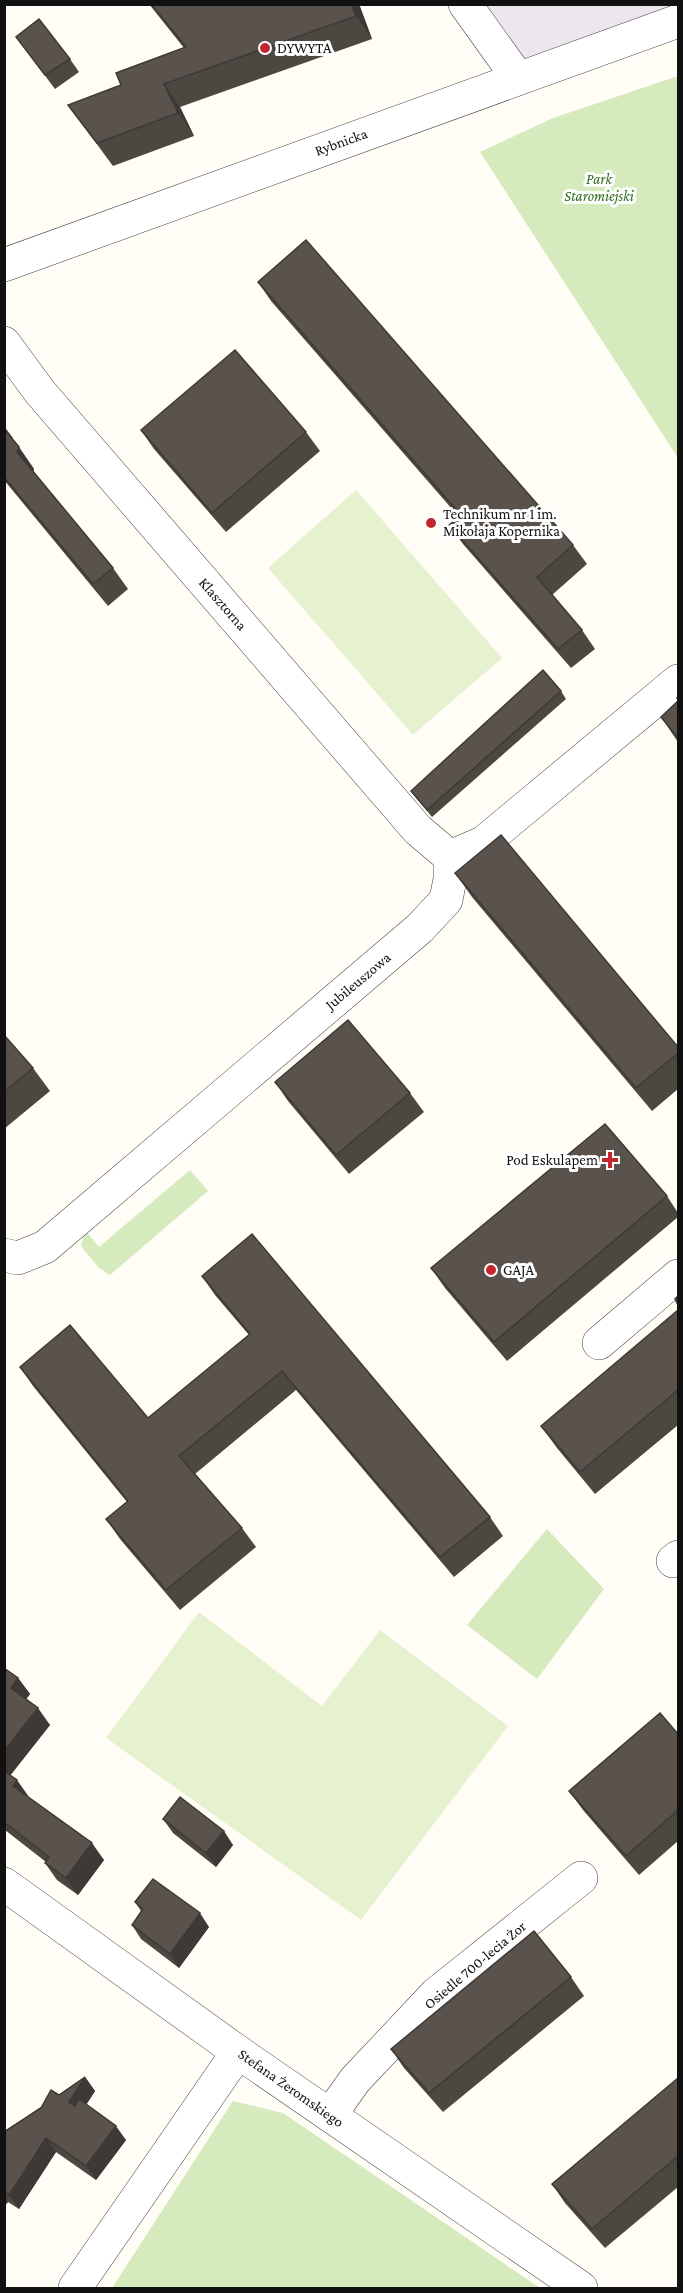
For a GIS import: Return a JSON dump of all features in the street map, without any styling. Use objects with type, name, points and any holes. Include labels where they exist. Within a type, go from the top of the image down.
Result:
[{"type":"street","points":[[465,4],[518,78]]},
{"type":"street","name":"Rybnicka","points":[[4,265],[678,21]]},
{"type":"street","name":"Klasztorna","points":[[4,343],[40,392],[418,830],[450,857]]},
{"type":"street","points":[[450,857],[483,843],[678,681]]},
{"type":"street","name":"Jubileuszowa","points":[[4,1255],[18,1258],[45,1247],[420,928],[446,900],[450,879],[450,857]]},
{"type":"street","points":[[599,1343],[678,1276]]},
{"type":"street","name":"Osiedle 700-lecia Żor","points":[[330,2115],[355,2080],[436,1994],[580,1878]]},
{"type":"street","name":"Stefana Żeromskiego","points":[[4,1884],[238,2052],[581,2289]]},
{"type":"street","points":[[75,2289],[238,2052]]},
{"type":"shaded area","points":[[678,4],[678,8],[521,61],[484,5]]},
{"type":"green space","name":"Park Staromiejski","points":[[678,76],[678,458],[480,152],[553,118]]},
{"type":"green space","points":[[356,490],[502,658],[413,735],[268,568]]},
{"type":"green space","points":[[190,1170],[208,1191],[110,1275],[99,1268],[81,1246],[85,1230],[99,1247]]},
{"type":"green space","points":[[547,1529],[604,1589],[537,1679],[467,1625]]},
{"type":"green space","points":[[199,1612],[322,1706],[380,1630],[508,1726],[361,1920],[106,1738]]},
{"type":"green space","points":[[233,2101],[283,2113],[540,2288],[112,2288]]},
{"type":"building","points":[[151,4],[351,4],[356,16],[164,84],[178,113],[97,143],[68,105],[121,85],[116,73],[186,47]]},
{"type":"building","points":[[39,19],[70,59],[45,75],[16,37]]},
{"type":"building","points":[[306,240],[573,545],[537,577],[582,630],[558,649],[449,525],[461,515],[258,282]]},
{"type":"building","points":[[235,350],[306,432],[212,513],[141,430]]},
{"type":"building","points":[[4,429],[19,447],[17,452],[113,568],[93,584],[4,477]]},
{"type":"building","points":[[543,670],[561,691],[427,810],[411,791]]},
{"type":"building","points":[[678,701],[678,738],[661,717]]},
{"type":"building","points":[[501,835],[678,1047],[678,1053],[636,1088],[455,873]]},
{"type":"building","points":[[348,1020],[410,1093],[336,1155],[275,1082]]},
{"type":"building","points":[[4,1035],[33,1068],[4,1092]]},
{"type":"building","points":[[605,1124],[667,1196],[494,1342],[431,1268]]},
{"type":"building","points":[[252,1234],[490,1517],[440,1557],[282,1371],[179,1456],[242,1528],[166,1590],[106,1519],[128,1501],[20,1367],[70,1325],[148,1418],[250,1334],[202,1276]]},
{"type":"building","points":[[678,1310],[678,1390],[580,1472],[541,1426]]},
{"type":"building","points":[[4,1668],[18,1678],[11,1688],[38,1708],[4,1751]]},
{"type":"building","points":[[660,1713],[678,1734],[678,1810],[626,1856],[569,1791]]},
{"type":"building","points":[[4,1771],[17,1780],[13,1786],[92,1843],[66,1878],[45,1863],[49,1857],[4,1822]]},
{"type":"building","points":[[180,1797],[224,1831],[206,1853],[163,1819]]},
{"type":"building","points":[[153,1879],[200,1913],[170,1954],[132,1925],[143,1909],[135,1902]]},
{"type":"building","points":[[534,1931],[571,1977],[429,2093],[391,2049]]},
{"type":"building","points":[[85,2077],[69,2102],[75,2106],[79,2099],[116,2126],[86,2166],[46,2138],[9,2195],[4,2192],[4,2132],[41,2108],[51,2090],[59,2095]]},
{"type":"building","points":[[678,2078],[678,2156],[592,2229],[552,2184]]},
{"type":"place","name":"DYWYTA","points":[[265,48]]},
{"type":"place","name":"Technikum nr 1 im. Mikołaja Kopernika","points":[[431,523]]},
{"type":"place","name":"Pod Eskulapem","points":[[610,1160]]},
{"type":"place","name":"GAJA","points":[[491,1270]]}]
